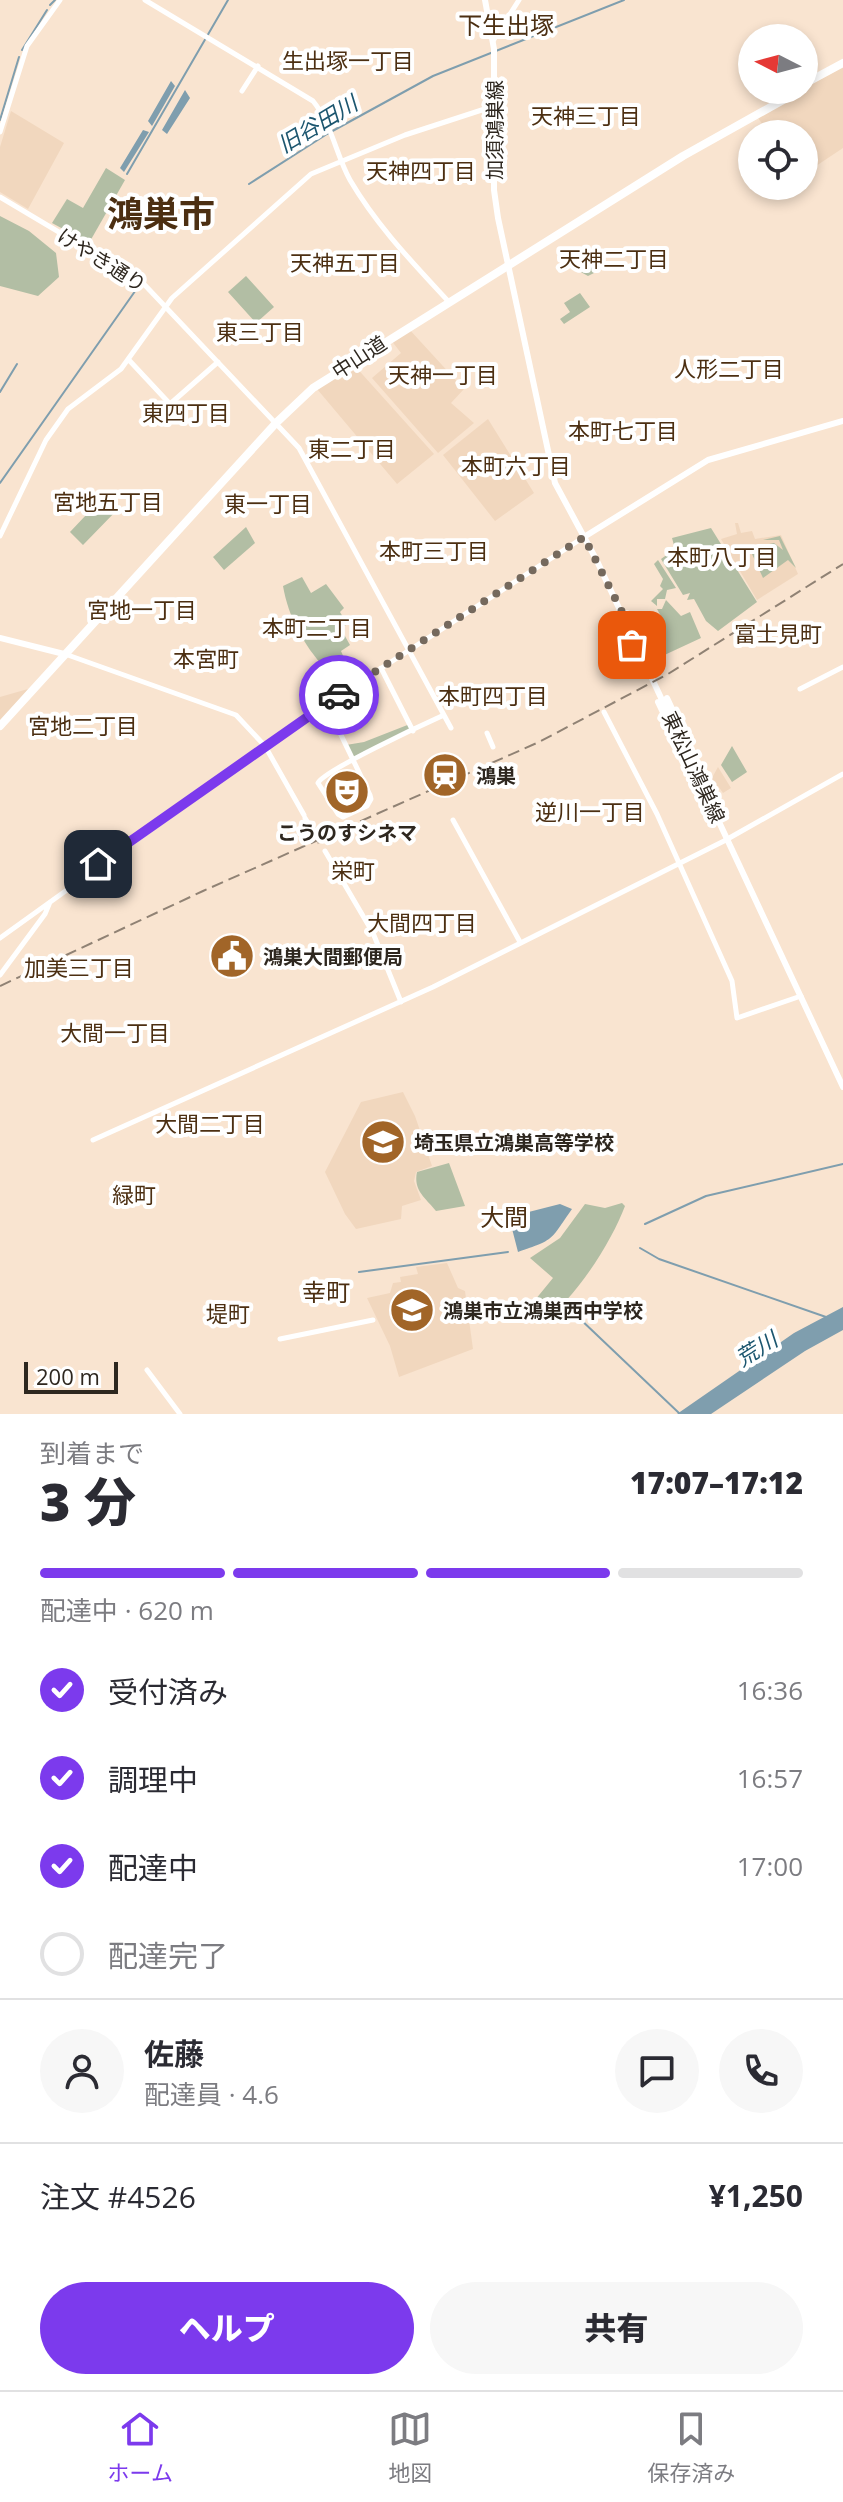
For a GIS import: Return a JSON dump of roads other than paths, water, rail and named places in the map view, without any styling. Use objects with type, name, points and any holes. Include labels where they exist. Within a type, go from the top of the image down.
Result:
[{"type":"highway","name":"中山道","points":[[818,79],[843,65]]},
{"type":"highway","name":"中山道","points":[[0,724],[275,422],[324,375],[680,154],[769,104]]},
{"type":"highway","name":"中山道","points":[[508,262],[775,104]]},
{"type":"main road","name":"加須鴻巣線","points":[[485,0],[493,41],[494,197],[508,262]]},
{"type":"main road","name":"東松山鴻巣線","points":[[508,262],[555,483],[623,614],[843,1087]]},
{"type":"main road","points":[[584,537],[705,461],[843,421]]},
{"type":"main road","points":[[645,671],[620,618],[623,614],[627,613],[653,667]]},
{"type":"main road","points":[[0,638],[62,653]]},
{"type":"main road","points":[[658,702],[689,767],[695,768],[697,762],[667,698]]},
{"type":"street","points":[[0,132],[27,46],[60,0]]},
{"type":"street","points":[[145,0],[313,101],[324,116],[340,162],[384,228],[447,300]]},
{"type":"street","points":[[493,41],[519,0]]},
{"type":"street","points":[[242,91],[258,66]]},
{"type":"street","points":[[0,536],[62,416],[128,359],[166,305],[311,174],[405,135],[494,106]]},
{"type":"street","name":"けやき通り","points":[[0,197],[132,274],[166,305],[304,454],[451,728]]},
{"type":"street","points":[[128,359],[170,404],[218,362]]},
{"type":"street","points":[[0,938],[326,704],[584,537]]},
{"type":"street","points":[[62,653],[229,711],[248,725],[265,746],[315,834]]},
{"type":"street","points":[[800,689],[843,667]]},
{"type":"street","points":[[381,668],[413,731]]},
{"type":"street","points":[[326,704],[353,761],[371,800],[367,806],[341,816],[318,780],[353,761],[444,715]]},
{"type":"street","points":[[604,712],[679,864],[732,981],[737,1018],[801,996]]},
{"type":"street","points":[[487,733],[493,747]]},
{"type":"street","points":[[93,1140],[401,1002],[728,839],[843,774]]},
{"type":"street","points":[[453,820],[520,942]]},
{"type":"street","points":[[323,847],[373,933],[401,1002]]},
{"type":"street","points":[[0,975],[45,914],[50,902]]},
{"type":"street","points":[[280,1339],[373,1320]]},
{"type":"street","points":[[147,1370],[180,1414]]},
{"type":"water","points":[[171,81],[175,86],[152,126],[148,121]]},
{"type":"water","points":[[185,90],[190,98],[167,134],[162,130]]},
{"type":"water","points":[[143,130],[149,132],[124,172],[120,168]]},
{"type":"water","points":[[560,1204],[572,1209],[555,1234],[518,1252],[509,1217]]},
{"type":"water","points":[[843,1307],[843,1330],[805,1351],[711,1414],[677,1414],[794,1333]]},
{"type":"waterway","points":[[50,5],[55,0]]},
{"type":"waterway","points":[[127,174],[228,0]]},
{"type":"waterway","name":"旧谷田川","points":[[249,184],[327,134],[433,76],[624,0]]},
{"type":"waterway","points":[[22,50],[47,10]]},
{"type":"waterway","points":[[0,120],[19,57]]},
{"type":"waterway","name":"旧谷田川","points":[[0,483],[138,287]]},
{"type":"waterway","points":[[0,392],[17,364]]},
{"type":"waterway","points":[[645,1224],[706,1196],[843,1164]]},
{"type":"waterway","points":[[640,1248],[659,1259],[826,1317]]},
{"type":"waterway","points":[[359,1272],[508,1252]]},
{"type":"waterway","points":[[578,1317],[680,1414]]},
{"type":"tunnel","points":[[315,834],[320,843]]},
{"type":"railway","points":[[0,986],[203,891],[539,742],[668,674],[843,564]]},
{"type":"place","name":"鴻巣","points":[[445,775]]},
{"type":"place","name":"こうのすシネマ","points":[[347,792]]},
{"type":"place","name":"鴻巣大間郵便局","points":[[232,956]]},
{"type":"place","name":"埼玉県立鴻巣高等学校","points":[[383,1142]]},
{"type":"place","name":"鴻巣市立鴻巣西中学校","points":[[412,1310]]},
{"type":"district","name":"下生出塚","points":[[506,24]]},
{"type":"district","name":"生出塚一丁目","points":[[348,60]]},
{"type":"district","name":"天神三丁目","points":[[586,115]]},
{"type":"district","name":"天神四丁目","points":[[421,170]]},
{"type":"district","name":"鴻巣市","points":[[161,213]]},
{"type":"district","name":"天神二丁目","points":[[614,258]]},
{"type":"district","name":"天神五丁目","points":[[345,262]]},
{"type":"district","name":"東三丁目","points":[[260,331]]},
{"type":"district","name":"人形二丁目","points":[[729,368]]},
{"type":"district","name":"天神一丁目","points":[[443,374]]},
{"type":"district","name":"東四丁目","points":[[186,412]]},
{"type":"district","name":"本町七丁目","points":[[623,430]]},
{"type":"district","name":"東二丁目","points":[[352,448]]},
{"type":"district","name":"本町六丁目","points":[[516,465]]},
{"type":"district","name":"宮地五丁目","points":[[108,501]]},
{"type":"district","name":"東一丁目","points":[[268,503]]},
{"type":"district","name":"本町三丁目","points":[[434,550]]},
{"type":"district","name":"本町八丁目","points":[[722,556]]},
{"type":"district","name":"宮地一丁目","points":[[142,609]]},
{"type":"district","name":"本町二丁目","points":[[317,627]]},
{"type":"district","name":"富士見町","points":[[778,633]]},
{"type":"district","name":"本宮町","points":[[206,658]]},
{"type":"district","name":"本町四丁目","points":[[493,695]]},
{"type":"district","name":"宮地二丁目","points":[[83,725]]},
{"type":"district","name":"逆川一丁目","points":[[590,811]]},
{"type":"district","name":"栄町","points":[[353,870]]},
{"type":"district","name":"大間四丁目","points":[[422,922]]},
{"type":"district","name":"加美三丁目","points":[[79,967]]},
{"type":"district","name":"大間一丁目","points":[[115,1032]]},
{"type":"district","name":"大間二丁目","points":[[210,1123]]},
{"type":"district","name":"緑町","points":[[134,1194]]},
{"type":"district","name":"大間","points":[[504,1216]]},
{"type":"district","name":"幸町","points":[[326,1291]]},
{"type":"district","name":"堤町","points":[[228,1313]]},
{"type":"water label","name":"荒川","points":[[756,1348]]}]
